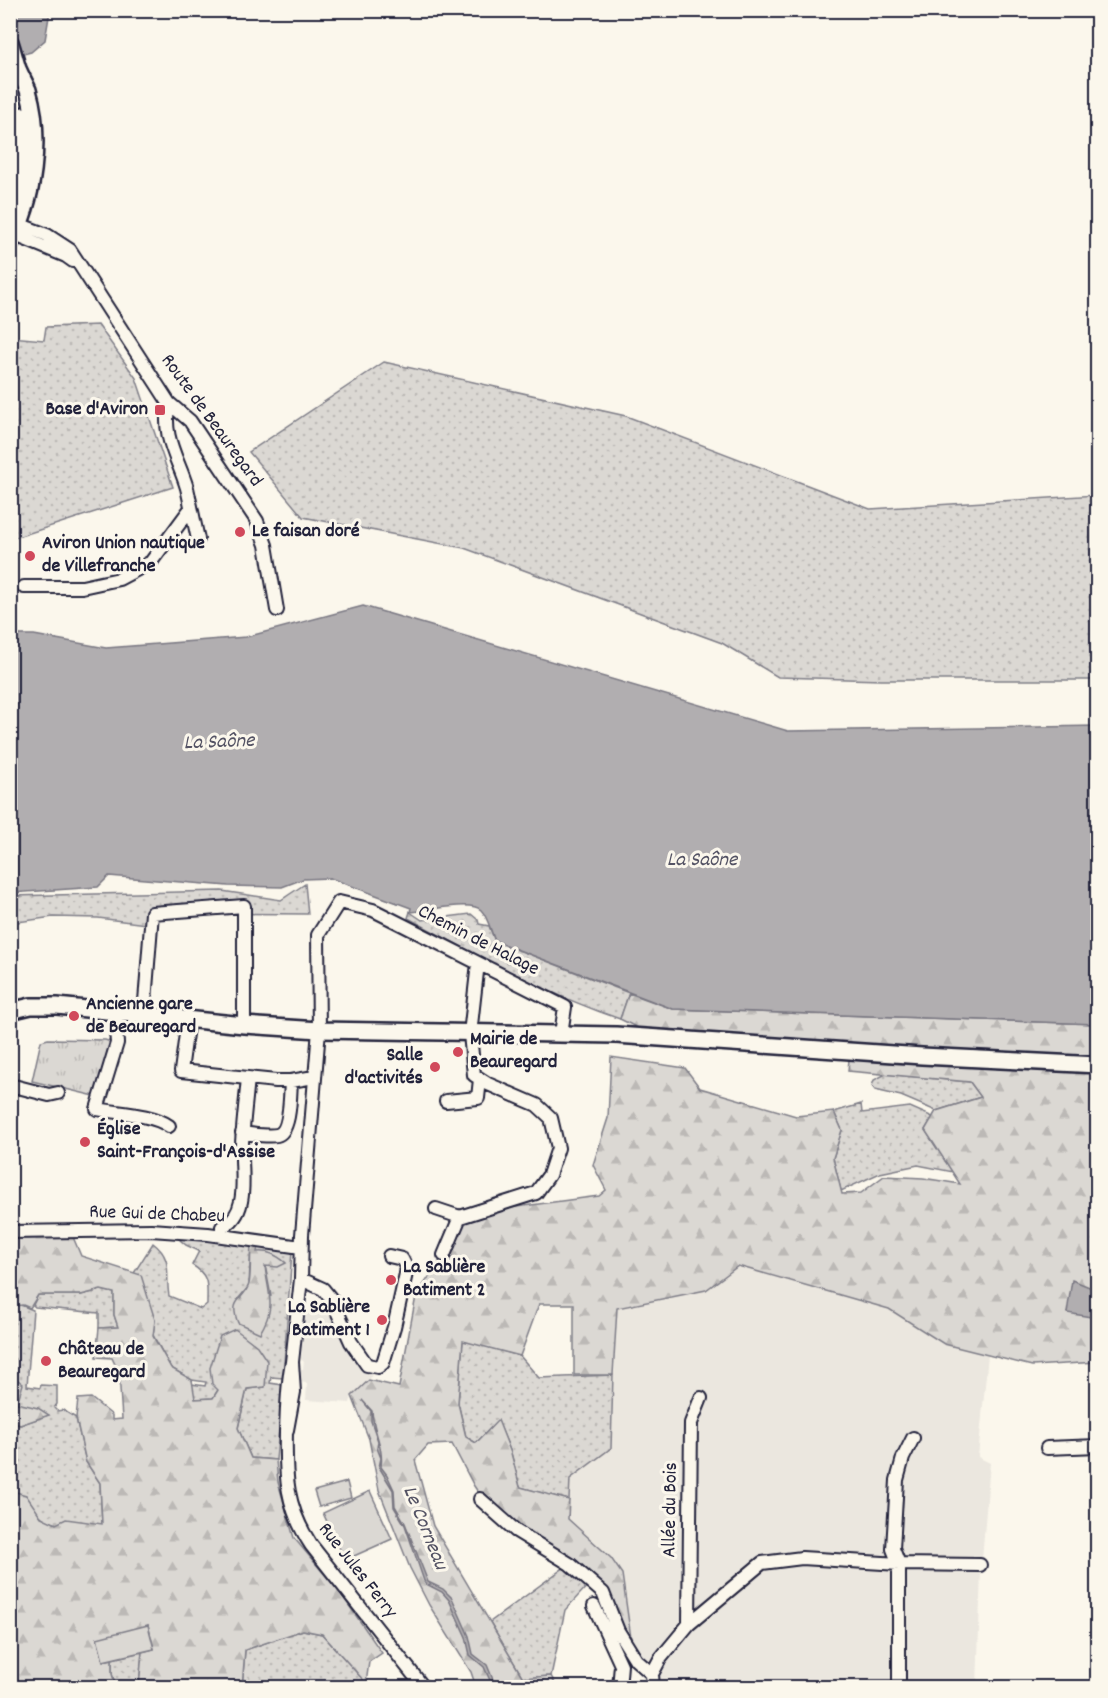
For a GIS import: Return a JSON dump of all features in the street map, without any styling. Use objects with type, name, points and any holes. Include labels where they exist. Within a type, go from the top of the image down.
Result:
[{"type":"main road","name":"Route de Beauregard","points":[[10,42],[28,90],[34,145],[28,197],[14,231]]},
{"type":"main road","name":"Route de Beauregard","points":[[10,212],[18,192],[22,166],[23,107],[19,70]]},
{"type":"main road","points":[[10,1001],[31,1006],[57,1006],[244,1025],[319,1030],[616,1035],[922,1056],[1098,1065]]},
{"type":"main road","points":[[10,1011],[31,1006]]},
{"type":"street","name":"Route de Beauregard","points":[[14,231],[66,256],[83,268],[169,403],[190,421],[257,521],[266,545],[277,610]]},
{"type":"street","points":[[169,403],[165,418],[167,436],[183,479],[198,538]]},
{"type":"street","points":[[24,587],[82,587],[119,579],[151,562],[191,508]]},
{"type":"street","name":"Chemin de Halage","points":[[318,935],[339,902],[373,910],[565,1007],[561,1034]]},
{"type":"street","points":[[144,1014],[152,914],[244,906],[244,1025]]},
{"type":"street","name":"Rue Jules Ferry","points":[[318,935],[319,1030],[301,1247],[301,1279],[292,1362],[294,1392],[285,1452],[287,1479],[291,1503],[299,1526],[311,1545],[424,1688]]},
{"type":"street","points":[[436,1209],[460,1217],[536,1193],[549,1175],[558,1148],[551,1118],[537,1105],[474,1075],[470,1034],[478,963]]},
{"type":"street","points":[[117,1012],[116,1047],[97,1109],[156,1120],[170,1126]]},
{"type":"street","points":[[188,1018],[181,1071],[291,1081],[314,1077]]},
{"type":"street","points":[[222,1227],[234,1218],[241,1198],[248,1078]]},
{"type":"street","points":[[446,1101],[478,1098],[480,1079]]},
{"type":"street","points":[[243,1133],[278,1135],[283,1131],[287,1123],[291,1081]]},
{"type":"street","points":[[10,1085],[49,1095],[58,1093]]},
{"type":"street","points":[[444,1255],[460,1217]]},
{"type":"street","name":"Rue Gui de Chabeu","points":[[10,1232],[160,1231],[208,1234],[301,1247]]},
{"type":"street","points":[[301,1279],[323,1289],[332,1300],[351,1342],[367,1365],[378,1367],[383,1362],[394,1327],[407,1269],[402,1259],[389,1256]]},
{"type":"street","name":"Allée du Bois","points":[[689,1624],[691,1423],[701,1398]]},
{"type":"street","points":[[898,1688],[899,1564],[893,1549],[897,1480],[903,1458],[913,1438]]},
{"type":"street","points":[[1047,1448],[1098,1446]]},
{"type":"street","points":[[480,1499],[516,1531],[570,1564],[603,1593],[618,1631],[636,1660],[652,1674]]},
{"type":"street","points":[[653,1688],[652,1674],[660,1659],[689,1624],[762,1563],[802,1558],[899,1564],[980,1565]]},
{"type":"street","points":[[594,1606],[621,1665],[619,1688]]},
{"type":"street","points":[[621,1665],[636,1660]]},
{"type":"shaded area","points":[[738,1266],[889,1309],[944,1344],[988,1355],[978,1457],[990,1463],[981,1571],[977,1687],[656,1687],[632,1645],[622,1574],[568,1519],[570,1479],[611,1448],[617,1308],[705,1290]]},
{"type":"shaded area","points":[[304,1311],[331,1313],[360,1369],[372,1375],[352,1396],[350,1403],[306,1400],[307,1383],[299,1382],[300,1369],[303,1369],[304,1362],[301,1359]]},
{"type":"green space","points":[[98,325],[136,378],[173,487],[11,539],[11,337],[44,340],[46,327]]},
{"type":"green space","points":[[384,362],[626,416],[870,509],[1097,495],[1097,680],[881,680],[778,677],[722,643],[464,548],[303,517],[249,452]]},
{"type":"green space","points":[[305,884],[308,914],[152,913],[146,924],[98,918],[53,917],[11,923],[11,896],[222,891],[281,900]]},
{"type":"green space","points":[[410,912],[422,920],[471,914],[479,924],[489,926],[495,941],[629,993],[620,1019],[565,998],[512,973],[408,918]]},
{"type":"green space","points":[[629,993],[673,1009],[1097,1024],[1097,1362],[1032,1366],[944,1344],[889,1309],[738,1266],[706,1290],[617,1308],[613,1375],[574,1375],[574,1304],[539,1304],[520,1356],[463,1341],[458,1403],[466,1437],[476,1443],[498,1420],[511,1453],[520,1487],[569,1500],[568,1519],[611,1558],[622,1574],[632,1645],[608,1592],[490,1510],[474,1486],[452,1444],[428,1445],[415,1460],[433,1526],[523,1678],[551,1676],[557,1687],[476,1687],[471,1672],[429,1605],[410,1568],[379,1490],[369,1439],[352,1396],[369,1380],[399,1387],[416,1296],[444,1255],[464,1217],[494,1210],[599,1196],[606,1190],[593,1165],[608,1118],[611,1057],[685,1068],[700,1088],[796,1116],[834,1112],[842,1130],[833,1158],[842,1194],[861,1193],[884,1176],[923,1178],[960,1184],[925,1130],[936,1111],[981,1097],[970,1082],[848,1071],[849,1059],[846,1044],[638,1028],[620,1019]]},
{"type":"green space","points":[[48,1039],[111,1042],[95,1096],[32,1081],[41,1041]]},
{"type":"green space","points":[[886,1074],[970,1082],[981,1097],[936,1111],[901,1096],[875,1090],[872,1086],[874,1080]]},
{"type":"green space","points":[[861,1104],[862,1113],[910,1107],[933,1117],[925,1130],[953,1172],[918,1165],[880,1173],[841,1191],[833,1158],[842,1130],[834,1112]]},
{"type":"green space","points":[[73,1237],[81,1256],[141,1275],[155,1320],[153,1336],[171,1368],[192,1380],[195,1399],[213,1398],[218,1390],[212,1384],[210,1368],[220,1336],[235,1329],[257,1346],[267,1361],[265,1387],[247,1389],[238,1428],[251,1458],[276,1460],[278,1482],[294,1538],[341,1594],[382,1653],[369,1662],[366,1683],[322,1634],[303,1630],[245,1650],[242,1687],[139,1687],[142,1652],[154,1649],[148,1625],[103,1661],[112,1659],[112,1674],[116,1687],[11,1687],[11,1497],[16,1492],[26,1495],[41,1517],[56,1524],[66,1519],[102,1524],[100,1483],[86,1462],[76,1418],[78,1399],[91,1398],[112,1415],[112,1420],[122,1419],[119,1373],[112,1358],[96,1357],[99,1328],[118,1327],[114,1315],[114,1293],[101,1290],[81,1295],[38,1295],[30,1308],[23,1305],[13,1306],[13,1302],[10,1301],[10,1238]]},
{"type":"green space","points":[[181,1237],[251,1245],[249,1286],[238,1299],[271,1296],[265,1265],[285,1262],[272,1254],[257,1253],[258,1246],[292,1251],[283,1378],[271,1377],[270,1383],[283,1385],[276,1460],[251,1458],[238,1428],[247,1389],[265,1387],[218,1390],[213,1398],[194,1399],[191,1384],[205,1386],[206,1382],[192,1380],[171,1368],[153,1335],[155,1320],[134,1273],[153,1243],[160,1249],[166,1261],[169,1296],[201,1309],[207,1304],[205,1277],[192,1265],[199,1251],[186,1245],[180,1240]]},
{"type":"green space","points":[[251,1245],[258,1246],[257,1252],[272,1254],[286,1263],[278,1267],[265,1266],[270,1307],[260,1333],[238,1323],[235,1315],[236,1304],[249,1284]]},
{"type":"green space","points":[[101,1290],[114,1293],[114,1315],[118,1327],[99,1328],[99,1313],[33,1305],[38,1295],[81,1295]]},
{"type":"green space","points":[[11,1301],[33,1310],[27,1386],[40,1388],[41,1385],[57,1386],[57,1404],[54,1408],[57,1411],[63,1410],[76,1418],[86,1462],[100,1483],[102,1524],[71,1525],[48,1521],[22,1494],[16,1492],[11,1497],[16,1457],[11,1448],[11,1422],[20,1425],[48,1415],[16,1403],[14,1377],[11,1377]]},
{"type":"green space","points":[[463,1340],[520,1356],[539,1378],[613,1375],[611,1448],[570,1479],[569,1500],[520,1487],[511,1453],[498,1421],[476,1443],[466,1437],[458,1403]]},
{"type":"green space","points":[[10,1377],[14,1377],[23,1384],[17,1403],[38,1408],[49,1415],[20,1425],[11,1422]]},
{"type":"green space","points":[[347,1482],[351,1498],[319,1507],[314,1491]]},
{"type":"green space","points":[[370,1491],[392,1539],[345,1560],[323,1513]]},
{"type":"green space","points":[[565,1567],[591,1582],[565,1610],[551,1676],[523,1678],[490,1622]]},
{"type":"green space","points":[[148,1625],[154,1649],[103,1661],[97,1638]]},
{"type":"green space","points":[[303,1630],[322,1634],[370,1687],[242,1688],[245,1650]]},
{"type":"green space","points":[[142,1652],[139,1687],[116,1687],[112,1674],[112,1659]]},
{"type":"water","points":[[11,11],[50,11],[45,40],[31,52],[11,57]]},
{"type":"water","name":"La Saône","points":[[363,606],[788,731],[1097,726],[1097,1024],[673,1009],[495,941],[486,917],[476,907],[458,906],[410,912],[411,908],[330,878],[303,879],[282,887],[228,886],[109,876],[98,887],[11,893],[11,635],[34,635],[106,648],[246,637]]},
{"type":"water","points":[[1072,1280],[1097,1290],[1097,1318],[1067,1313]]},
{"type":"water","points":[[362,1400],[372,1411],[378,1441],[371,1421],[371,1411]]},
{"type":"water","points":[[378,1441],[382,1460],[381,1467],[394,1490],[395,1506],[405,1523],[428,1582],[443,1589],[452,1598],[469,1636],[473,1654],[487,1665],[496,1687],[493,1687],[484,1667],[470,1655],[466,1637],[449,1600],[442,1592],[424,1581],[405,1525],[394,1507],[393,1490],[379,1467],[381,1458],[377,1448]]},
{"type":"place","name":"Base d'Aviron","points":[[160,410]]},
{"type":"place","name":"Le faisan doré","points":[[240,532]]},
{"type":"place","name":"Aviron Union nautique de Villefranche","points":[[30,556]]},
{"type":"place","name":"Ancienne gare de Beauregard","points":[[74,1016]]},
{"type":"place","name":"Mairie de Beauregard","points":[[458,1052]]},
{"type":"place","name":"Salle d'activités","points":[[435,1067]]},
{"type":"place","name":"Église Saint-François-d'Assise","points":[[85,1142]]},
{"type":"place","name":"La Sablière Batiment 2","points":[[391,1280]]},
{"type":"place","name":"La Sablière Batiment 1","points":[[382,1320]]},
{"type":"place","name":"Château de Beauregard","points":[[46,1361]]},
{"type":"water label","name":"Le Corneau","points":[[424,1528]]}]
